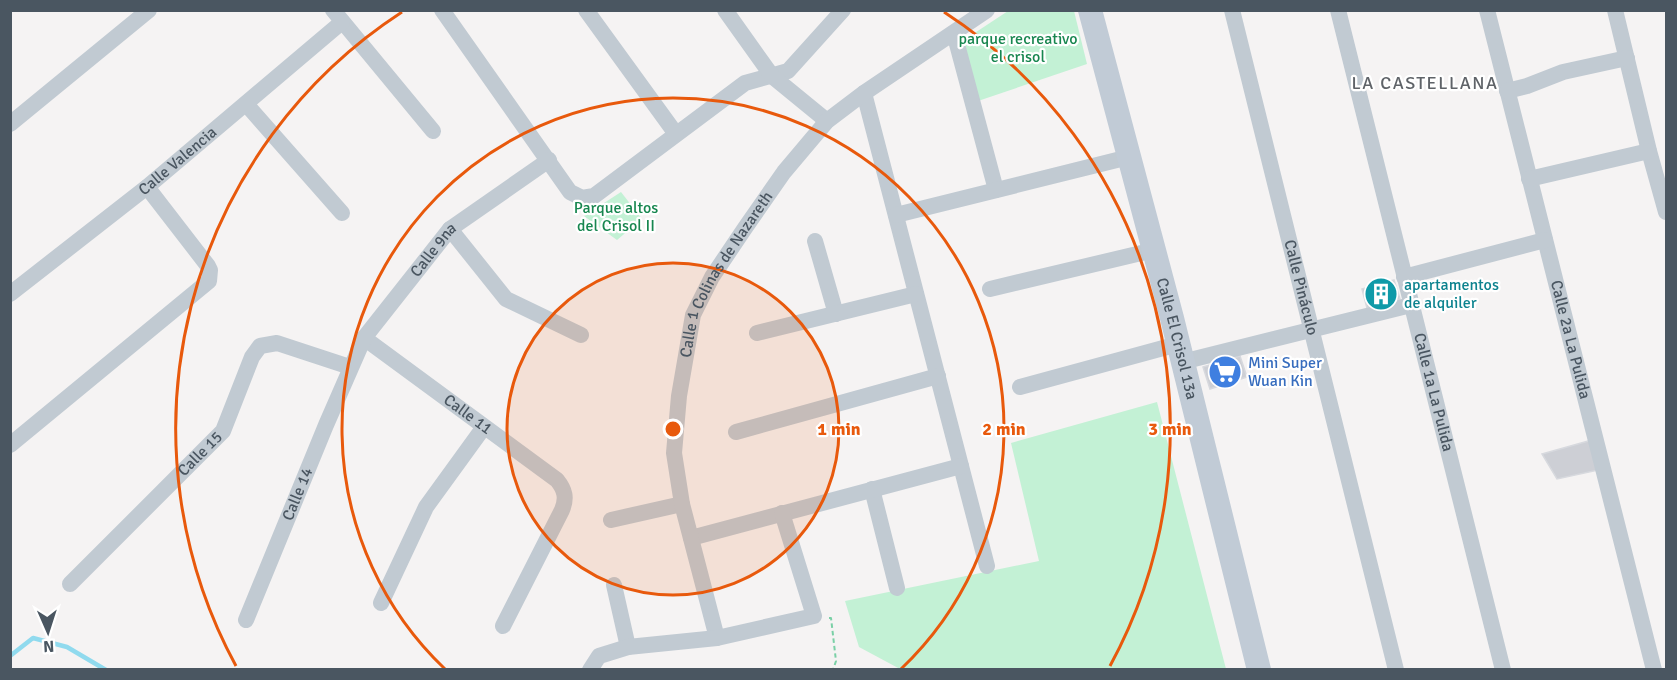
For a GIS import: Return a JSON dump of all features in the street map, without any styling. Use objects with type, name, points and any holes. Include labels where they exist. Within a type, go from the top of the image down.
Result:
[{"type":"street","points":[[10,124],[149,10]]},
{"type":"street","points":[[442,10],[570,192],[582,198],[594,196],[745,83],[788,71],[843,10]]},
{"type":"street","points":[[586,10],[676,134]]},
{"type":"street","points":[[725,10],[772,76],[827,121]]},
{"type":"street","name":"Calle 1 Colinas de Nazareth","points":[[717,638],[682,504],[674,453],[679,396],[693,315],[712,277],[745,228],[784,172],[827,121],[864,93],[987,10]]},
{"type":"street","name":"Calle El Crisol 13a","points":[[1090,10],[1154,250],[1259,669]]},
{"type":"street","name":"Calle Pináculo","points":[[1232,10],[1396,669]]},
{"type":"street","name":"Calle 1a La Pulida","points":[[1338,10],[1503,669]]},
{"type":"street","name":"Calle 2a La Pulida","points":[[1487,10],[1654,669]]},
{"type":"street","points":[[1615,10],[1666,212]]},
{"type":"street","points":[[337,16],[433,131]]},
{"type":"street","name":"Calle Valencia","points":[[10,294],[147,187],[246,104],[337,16]]},
{"type":"street","points":[[954,33],[996,190]]},
{"type":"street","points":[[1507,91],[1563,72],[1627,58]]},
{"type":"street","points":[[864,93],[987,566]]},
{"type":"street","points":[[246,104],[342,213]]},
{"type":"street","points":[[1529,179],[1649,152]]},
{"type":"street","points":[[896,215],[1129,156]]},
{"type":"street","name":"Calle 9na","points":[[350,367],[364,338],[450,229],[549,160]]},
{"type":"street","points":[[10,445],[209,281],[208,266],[147,187]]},
{"type":"street","points":[[450,229],[506,299],[581,335]]},
{"type":"street","points":[[1404,277],[1545,240]]},
{"type":"street","points":[[814,241],[836,314]]},
{"type":"street","points":[[990,290],[1154,250]]},
{"type":"street","points":[[757,333],[916,294]]},
{"type":"street","points":[[1020,387],[1180,353],[1311,330],[1411,305]]},
{"type":"street","name":"Calle 11","points":[[364,338],[557,480],[563,487],[565,495],[562,510],[503,626]]},
{"type":"street","name":"Calle 15","points":[[70,584],[223,431],[252,357],[260,346],[277,343],[350,367]]},
{"type":"street","name":"Calle 14","points":[[246,620],[350,367]]},
{"type":"street","points":[[736,432],[938,376]]},
{"type":"street","points":[[381,603],[426,507],[484,427]]},
{"type":"street","points":[[691,538],[961,465]]},
{"type":"street","points":[[872,489],[897,588]]},
{"type":"street","points":[[611,520],[682,504]]},
{"type":"street","points":[[590,669],[599,656],[628,647],[717,638],[814,616],[782,513]]},
{"type":"street","points":[[614,585],[628,647]]},
{"type":"path","points":[[814,616],[831,618],[836,661],[833,669]]},
{"type":"green space","name":"parque recreativo el crisol","points":[[1008,11],[1074,11],[1087,64],[978,101],[964,40]]},
{"type":"green space","name":"Parque altos del Crisol II","points":[[621,192],[642,219],[617,240],[584,216]]},
{"type":"green space","points":[[1157,402],[1226,669],[900,669],[859,647],[845,601],[1039,561],[1011,443]]},
{"type":"building","name":"apartamentos de alquiler","points":[[1394,280],[1400,299],[1367,308],[1362,289]]},
{"type":"building","name":"Mini Super Wuan Kin","points":[[1240,356],[1247,377],[1210,389],[1203,367]]},
{"type":"building","points":[[1592,440],[1603,469],[1557,479],[1542,454]]},
{"type":"waterway","points":[[10,656],[33,638],[67,647],[106,670]]},
{"type":"place","name":"apartamentos de alquiler","points":[[1381,294]]},
{"type":"place","name":"Mini Super Wuan Kin","points":[[1225,372]]},
{"type":"district","name":"LA CASTELLANA","points":[[1425,83]]}]
